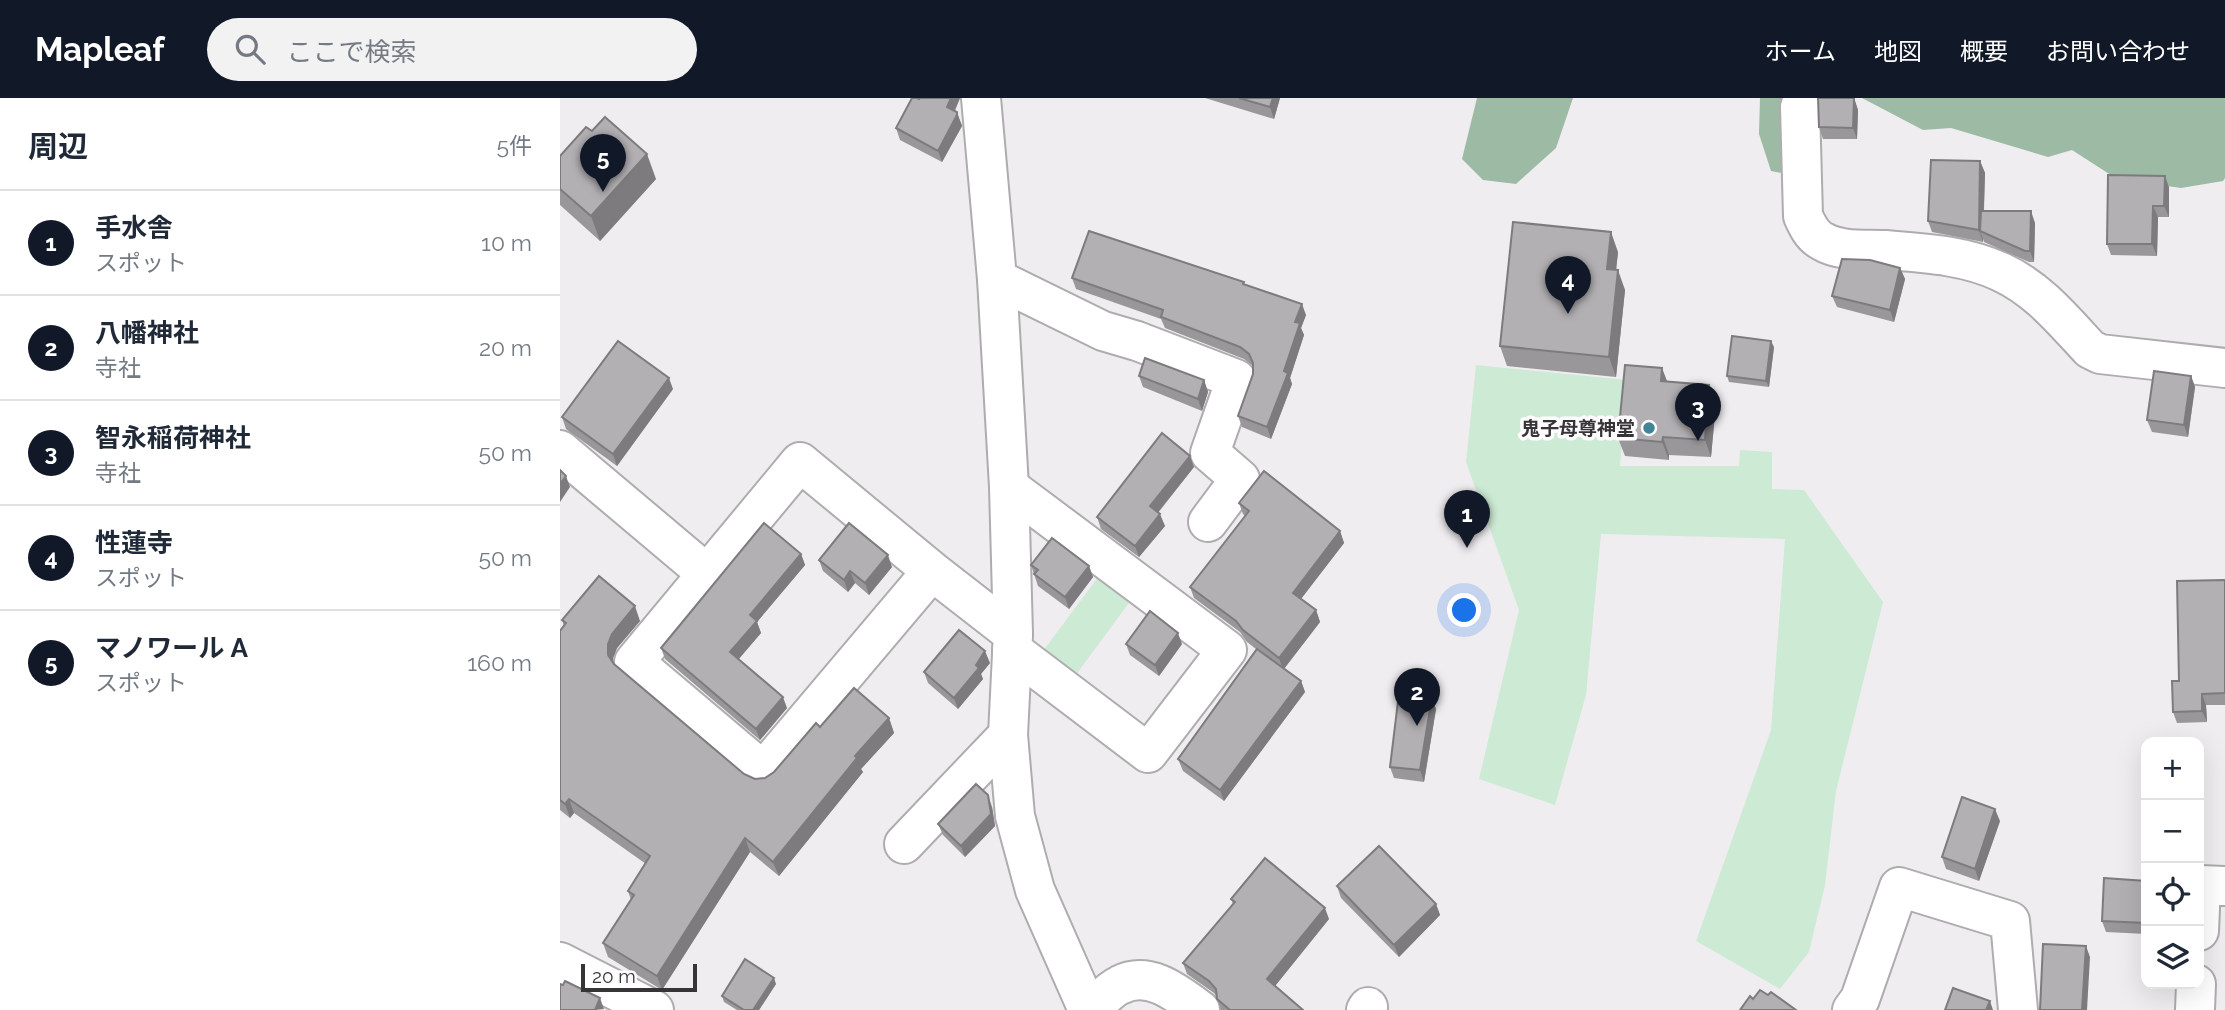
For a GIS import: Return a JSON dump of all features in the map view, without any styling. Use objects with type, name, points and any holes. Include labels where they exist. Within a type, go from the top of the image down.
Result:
[{"type":"street","points":[[981,98],[997,279],[1009,488],[1012,642],[1008,735],[1015,816],[1035,890],[1089,1010],[1119,985],[1140,979],[1162,984],[1200,1010]]},
{"type":"street","points":[[1800,107],[1803,216],[1809,229],[1820,241],[1837,247],[1960,258],[2001,272],[2023,285],[2044,300],[2090,349],[2099,354],[2225,368]]},
{"type":"street","points":[[997,279],[1103,331],[1138,341],[1236,379],[1210,453],[1240,479],[1208,522]]},
{"type":"street","points":[[560,450],[706,573]]},
{"type":"street","points":[[932,571],[763,771],[634,662],[800,462],[932,571],[1012,642],[1147,753],[1227,650],[1009,488]]},
{"type":"street","points":[[904,844],[1008,735]]},
{"type":"street","points":[[2199,926],[2201,885],[2225,886]]},
{"type":"street","points":[[1852,1010],[1860,999],[1899,887],[2010,921],[2018,1010]]},
{"type":"street","points":[[560,962],[643,1008]]},
{"type":"street","points":[[2195,1010],[2196,989]]},
{"type":"green space","points":[[1477,98],[1573,98],[1556,148],[1516,184],[1483,180],[1462,159]]},
{"type":"green space","points":[[1760,98],[1793,98],[1787,154],[1782,173],[1771,171],[1759,134]]},
{"type":"green space","points":[[1862,98],[2225,98],[2225,178],[2223,181],[2181,188],[2117,179],[2072,150],[2048,157],[1951,128],[1923,130]]},
{"type":"green space","points":[[1476,365],[1627,380],[1620,466],[1739,466],[1740,450],[1772,452],[1772,489],[1804,490],[1883,602],[1836,791],[1825,885],[1809,952],[1780,989],[1696,941],[1771,730],[1785,539],[1601,534],[1586,695],[1555,805],[1479,779],[1519,610],[1466,462]]},
{"type":"green space","points":[[1102,572],[1134,596],[1075,676],[1043,651]]},
{"type":"building","points":[[912,98],[951,98],[947,107],[957,112],[957,115],[938,151],[896,128]]},
{"type":"building","points":[[1239,98],[1273,98],[1270,107]]},
{"type":"building","points":[[1818,98],[1854,98],[1853,128],[1819,127]]},
{"type":"building","points":[[605,117],[647,154],[591,216],[560,189],[560,156],[586,127],[592,131]]},
{"type":"building","points":[[1931,160],[1980,161],[1979,230],[1928,221]]},
{"type":"building","points":[[2108,175],[2165,176],[2164,206],[2153,206],[2152,244],[2107,244]]},
{"type":"building","points":[[1981,211],[2031,211],[2030,251],[1980,231]]},
{"type":"building","points":[[1513,222],[1611,232],[1607,269],[1618,270],[1609,357],[1500,346]]},
{"type":"building","points":[[1089,231],[1302,304],[1295,322],[1300,323],[1284,371],[1288,373],[1267,427],[1238,416],[1253,374],[1253,363],[1249,354],[1240,347],[1161,317],[1163,310],[1072,278]]},
{"type":"building","points":[[1842,259],[1870,260],[1900,268],[1890,310],[1832,296]]},
{"type":"building","points":[[1732,336],[1771,341],[1766,381],[1727,376]]},
{"type":"building","points":[[618,341],[669,378],[613,454],[562,417]]},
{"type":"building","points":[[1145,358],[1204,380],[1198,399],[1139,376]]},
{"type":"building","points":[[1625,365],[1662,368],[1661,381],[1709,385],[1705,440],[1663,437],[1662,442],[1618,438]]},
{"type":"building","points":[[2154,371],[2191,376],[2184,425],[2147,420]]},
{"type":"building","points":[[1162,433],[1190,456],[1150,506],[1160,514],[1135,546],[1097,517]]},
{"type":"building","points":[[560,470],[566,476],[560,484]]},
{"type":"building","points":[[1264,471],[1340,531],[1293,593],[1316,610],[1279,658],[1243,630],[1236,621],[1190,587],[1249,511],[1239,503]]},
{"type":"building","points":[[764,523],[801,554],[750,615],[757,621],[730,652],[783,697],[756,729],[661,648]]},
{"type":"building","points":[[849,523],[888,555],[865,583],[850,571],[844,580],[819,560]]},
{"type":"building","points":[[1052,538],[1089,566],[1065,597],[1034,574],[1038,570],[1031,565]]},
{"type":"building","points":[[599,576],[635,606],[612,634],[608,644],[608,655],[614,664],[744,774],[755,779],[765,778],[774,772],[816,723],[820,727],[854,688],[889,718],[855,756],[857,758],[773,862],[745,838],[657,976],[603,943],[634,895],[628,891],[650,856],[569,799],[565,804],[560,800],[560,631],[566,623],[562,620]]},
{"type":"building","points":[[2225,580],[2225,693],[2202,694],[2202,711],[2173,712],[2172,681],[2179,681],[2177,581]]},
{"type":"building","points":[[1150,611],[1178,633],[1155,665],[1126,644]]},
{"type":"building","points":[[959,630],[985,651],[976,665],[979,668],[954,698],[924,672]]},
{"type":"building","points":[[1257,649],[1301,681],[1220,790],[1178,759]]},
{"type":"building","points":[[1399,693],[1432,697],[1420,770],[1390,767]]},
{"type":"building","points":[[976,784],[988,795],[991,814],[961,846],[938,824]]},
{"type":"building","points":[[1962,797],[1995,809],[1975,869],[1942,857]]},
{"type":"building","points":[[1379,846],[1436,904],[1394,945],[1337,886]]},
{"type":"building","points":[[1265,858],[1325,908],[1267,979],[1303,1010],[1230,1010],[1217,999],[1216,989],[1209,981],[1183,963],[1235,902],[1231,899]]},
{"type":"building","points":[[2104,878],[2141,881],[2141,923],[2102,921]]},
{"type":"building","points":[[2043,944],[2086,946],[2082,1010],[2040,1010]]},
{"type":"building","points":[[745,959],[774,978],[753,1010],[744,1010],[722,996]]},
{"type":"building","points":[[565,981],[600,998],[595,1010],[560,1010],[560,984],[563,985]]},
{"type":"building","points":[[1953,988],[1990,1001],[1986,1010],[1945,1010]]},
{"type":"building","points":[[1760,990],[1768,995],[1771,992],[1796,1010],[1740,1010],[1750,996],[1753,999]]},
{"type":"place","name":"マノワール A","points":[[603,192]]},
{"type":"place","name":"性蓮寺","points":[[1568,314]]},
{"type":"place","name":"鬼子母尊神堂","points":[[1649,428]]},
{"type":"place","name":"智永稲荷神社","points":[[1698,441]]},
{"type":"place","name":"手水舎","points":[[1467,548]]},
{"type":"place","name":"八幡神社","points":[[1417,726]]}]
